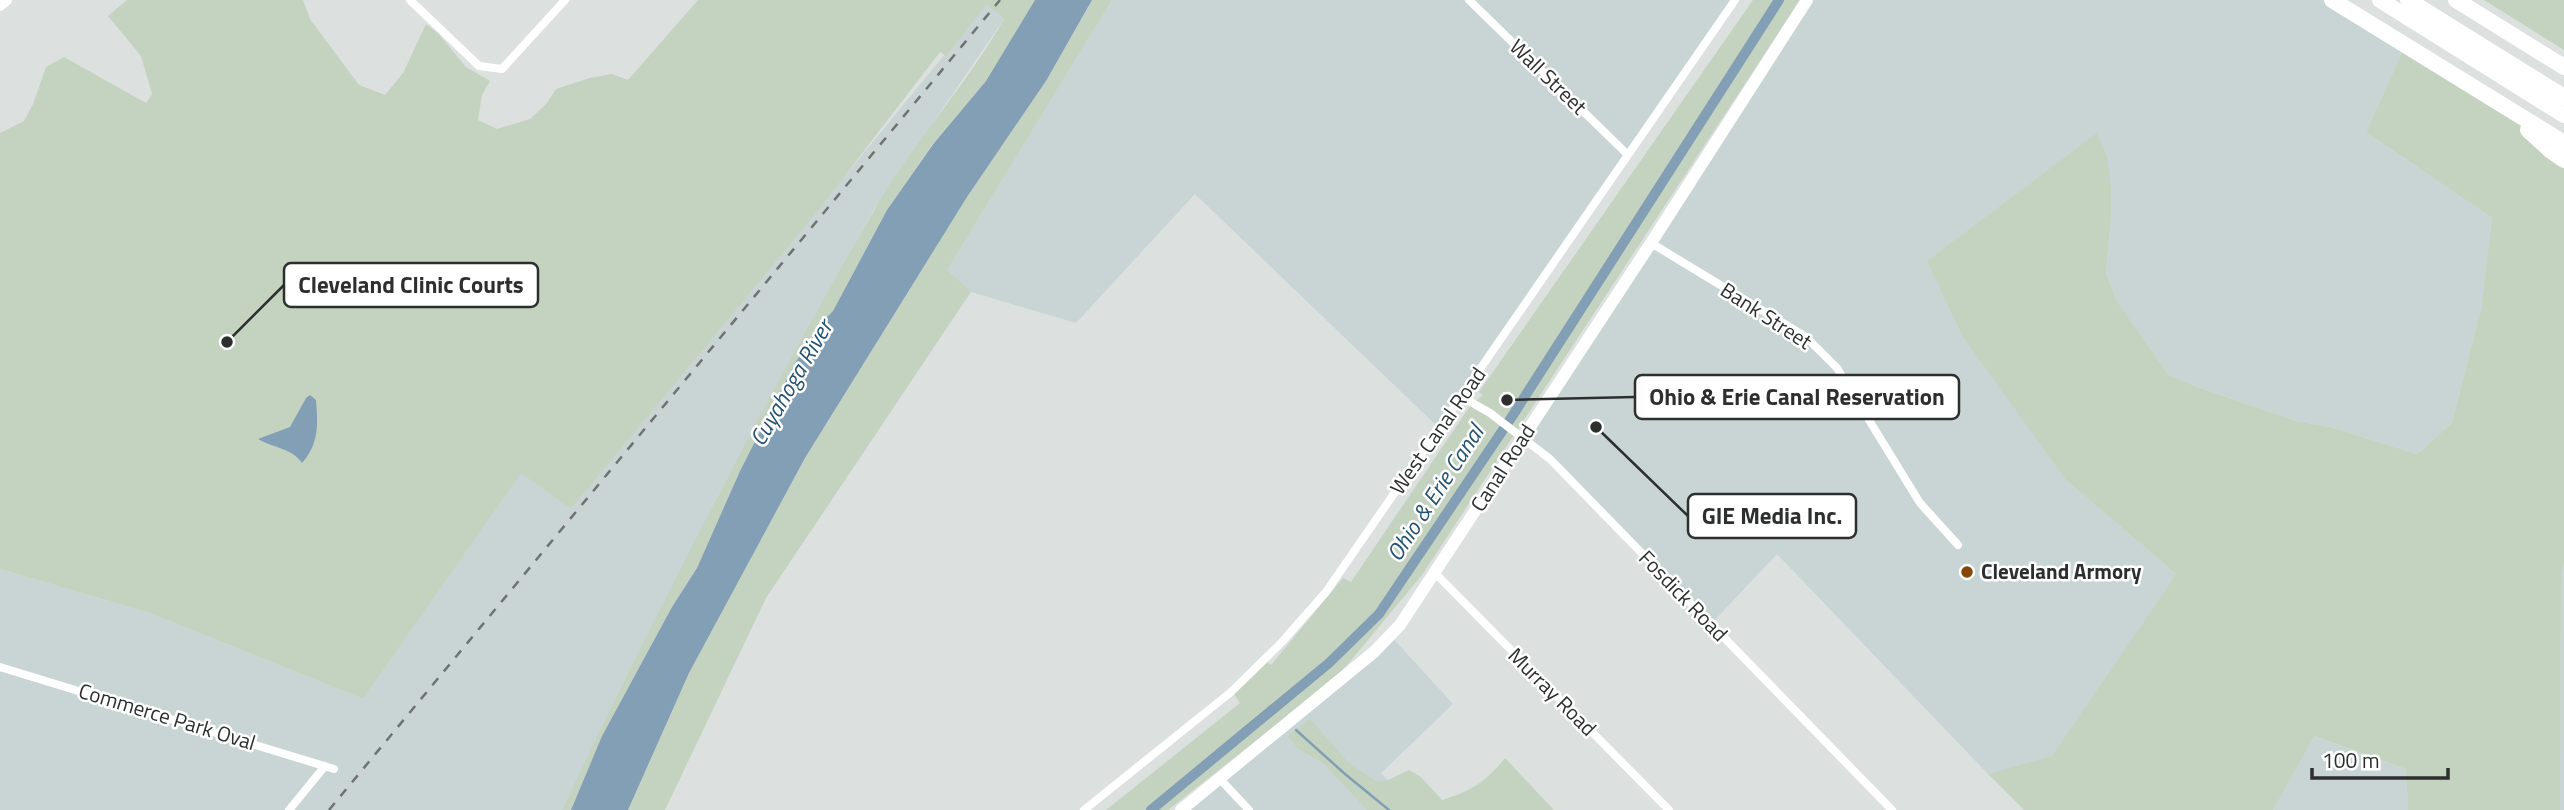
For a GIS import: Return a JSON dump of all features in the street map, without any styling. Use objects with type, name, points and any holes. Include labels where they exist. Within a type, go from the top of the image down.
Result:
[{"type":"highway","points":[[2332,0],[2506,109],[2559,148]]},
{"type":"highway","points":[[2380,0],[2564,115]]},
{"type":"highway","points":[[2409,0],[2564,97]]},
{"type":"highway","points":[[2456,0],[2564,67]]},
{"type":"main road","points":[[0,5],[6,0]]},
{"type":"main road","name":"Canal Road","points":[[1181,810],[1374,652],[1399,625],[1435,573],[1518,433],[1651,243],[1807,0]]},
{"type":"street","points":[[410,0],[479,66],[502,69],[565,0]]},
{"type":"street","name":"Wall Street","points":[[1469,0],[1627,154]]},
{"type":"street","name":"West Canal Road","points":[[1084,810],[1218,703],[1282,642],[1330,586],[1735,0]]},
{"type":"street","name":"Bank Street","points":[[1651,243],[1806,337],[1837,368],[1920,503],[1958,545]]},
{"type":"street","name":"Fosdick Road","points":[[1462,397],[1490,413],[1550,459],[1892,810]]},
{"type":"street","name":"Murray Road","points":[[1435,573],[1669,810]]},
{"type":"street","name":"Commerce Park Oval","points":[[0,667],[329,767],[289,810]]},
{"type":"street","points":[[1219,778],[1249,810]]},
{"type":"shaded area","points":[[1112,0],[1735,0],[1440,429],[1195,194],[1076,323],[971,292],[946,271]]},
{"type":"shaded area","points":[[1807,0],[2332,0],[2405,46],[2366,132],[2492,218],[2481,309],[2452,423],[2417,454],[2330,427],[2296,421],[2194,386],[2168,374],[2117,301],[2106,273],[2111,218],[2066,480],[2176,574],[2052,757],[1988,774],[1777,554],[1711,624],[1523,437]]},
{"type":"shaded area","points":[[987,3],[1004,19],[874,209],[717,497],[562,810],[0,810],[0,569],[150,613],[363,699],[521,472],[571,509]]},
{"type":"shaded area","points":[[2564,561],[2564,810],[2560,810],[2561,576]]},
{"type":"shaded area","points":[[1390,635],[1453,704],[1381,773],[1416,810],[1181,810]]},
{"type":"shaded area","points":[[2313,736],[2406,769],[2408,810],[2273,810]]},
{"type":"green space","points":[[127,0],[303,0],[310,19],[359,85],[385,95],[403,73],[426,24],[438,33],[466,67],[490,81],[482,95],[478,120],[497,129],[530,119],[546,104],[556,89],[612,74],[628,80],[698,0],[1035,0],[986,81],[934,142],[887,210],[833,311],[823,321],[795,363],[740,471],[697,568],[672,607],[602,736],[571,810],[562,810],[635,658],[831,285],[888,187],[973,68],[1004,19],[987,4],[946,56],[940,52],[820,208],[571,509],[521,473],[363,699],[150,613],[0,569],[0,133],[24,121],[46,67],[64,57],[146,103],[152,94],[141,56],[108,16]]},
{"type":"green space","points":[[1092,0],[1112,0],[947,270],[971,292],[766,598],[665,810],[628,810],[689,673],[805,458],[967,197],[1046,81]]},
{"type":"green space","points":[[1753,0],[1800,0],[1422,575],[1338,676],[1168,810],[1106,810],[1240,703],[1232,691],[1266,661],[1271,665],[1343,578],[1351,582],[1470,406],[1483,395],[1479,392]]},
{"type":"green space","points":[[2484,0],[2564,0],[2564,50]]},
{"type":"green space","points":[[2405,46],[2506,109],[2564,160],[2564,561],[2561,576],[2560,810],[2408,810],[2406,769],[2314,736],[2273,810],[2024,810],[1988,774],[2052,756],[2176,574],[2066,480],[1963,337],[1927,261],[2097,133],[2107,157],[2111,187],[2106,273],[2117,301],[2168,374],[2194,386],[2296,421],[2330,427],[2417,454],[2452,423],[2481,309],[2492,218],[2366,132]]},
{"type":"green space","points":[[1310,719],[1348,762],[1377,782],[1409,770],[1421,777],[1442,800],[1477,785],[1505,758],[1554,810],[1367,810],[1323,763],[1297,748],[1288,736]]},
{"type":"water","name":"Cuyahoga River","points":[[1035,0],[1092,0],[1046,81],[967,197],[805,458],[689,673],[628,810],[571,810],[602,736],[672,607],[697,568],[740,471],[795,363],[823,321],[833,311],[887,210],[934,143],[986,81]]},
{"type":"water","points":[[310,395],[316,400],[316,433],[312,449],[302,463],[288,451],[258,439],[290,427]]},
{"type":"waterway","name":"Ohio & Erie Canal","points":[[1151,810],[1329,663],[1379,614],[1513,415],[1779,0]]},
{"type":"waterway","points":[[1296,730],[1389,810]]},
{"type":"railway","points":[[329,810],[1000,0]]},
{"type":"place","name":"Cleveland Clinic Courts","points":[[227,342]]},
{"type":"place","name":"Ohio & Erie Canal Reservation","points":[[1507,400]]},
{"type":"place","name":"GIE Media Inc.","points":[[1596,427]]},
{"type":"place","name":"Cleveland Armory","points":[[1967,572]]}]
